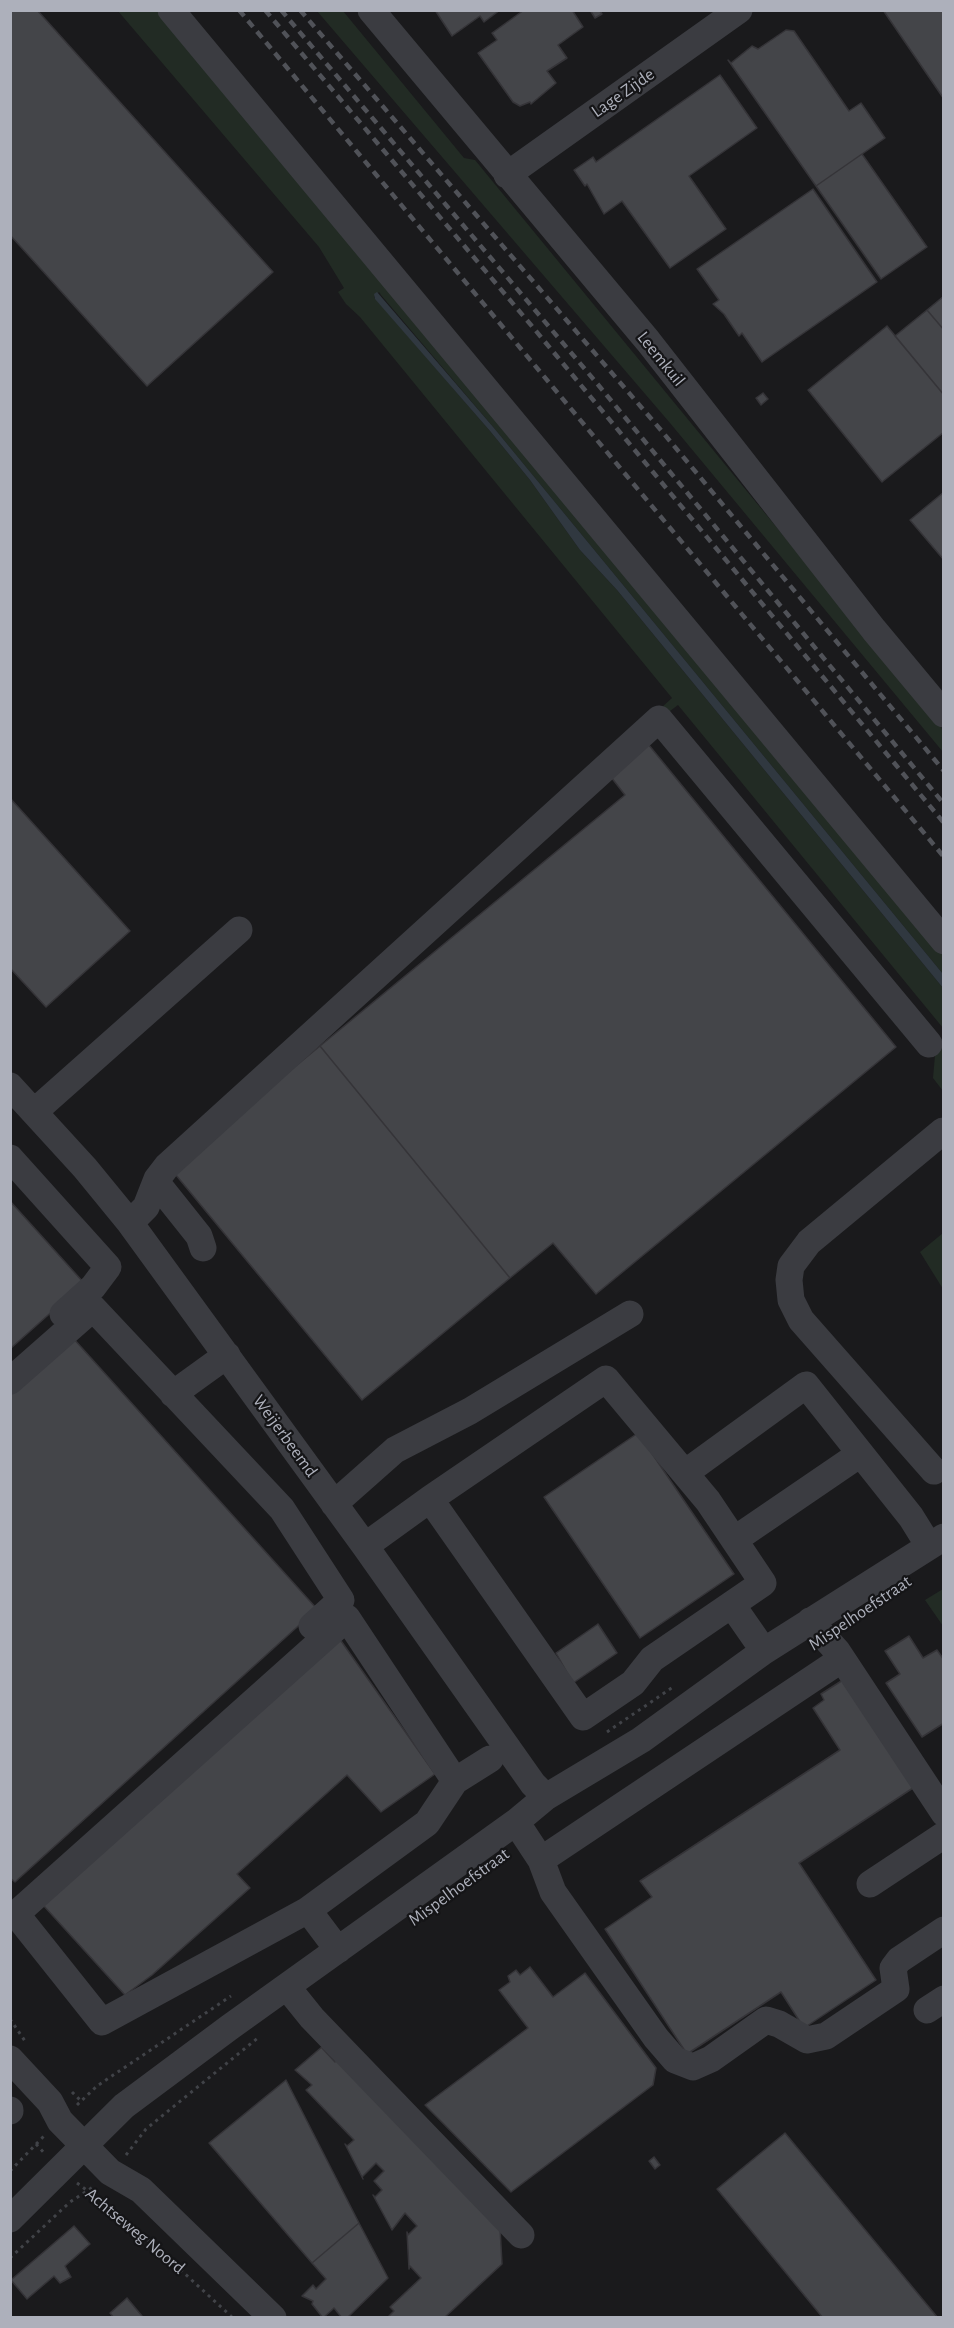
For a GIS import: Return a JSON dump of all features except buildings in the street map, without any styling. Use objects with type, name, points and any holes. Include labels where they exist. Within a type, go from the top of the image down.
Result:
[{"type":"street","points":[[171,10],[944,940]]},
{"type":"street","name":"Leemkuil","points":[[371,10],[507,176],[648,341],[874,630],[944,714]]},
{"type":"street","name":"Lage Zijde","points":[[507,176],[739,10]]},
{"type":"street","points":[[130,1223],[146,1207],[154,1187],[167,1166],[659,719],[928,1044]]},
{"type":"street","points":[[34,1112],[239,930]]},
{"type":"street","name":"Weijerbeemd","points":[[10,1086],[130,1223],[365,1546],[533,1784],[546,1797]]},
{"type":"street","points":[[939,1477],[901,1423],[800,1295],[795,1281],[800,1253],[820,1233],[943,1131]]},
{"type":"street","points":[[10,1158],[108,1267],[93,1287],[10,1360]]},
{"type":"street","points":[[10,1382],[93,1308],[282,1509],[341,1600],[10,1896]]},
{"type":"street","points":[[329,1496],[395,1450],[446,1424],[630,1314]]},
{"type":"street","points":[[173,1394],[226,1355]]},
{"type":"street","points":[[365,1546],[430,1499],[606,1379],[685,1473],[763,1583],[652,1659],[633,1683],[583,1717],[430,1499]]},
{"type":"street","points":[[685,1473],[806,1385],[911,1517],[936,1541]]},
{"type":"street","points":[[734,1540],[860,1454]]},
{"type":"street","name":"Mispelhoefstraat","points":[[10,2219],[124,2106],[516,1822],[546,1797],[641,1740],[764,1651],[936,1541]]},
{"type":"street","points":[[732,1605],[764,1651]]},
{"type":"street","points":[[455,1781],[347,1618],[16,1914],[102,2022],[308,1910],[427,1823],[455,1781],[490,1759]]},
{"type":"street","points":[[810,1621],[842,1659],[944,1813]]},
{"type":"street","points":[[541,1860],[842,1659]]},
{"type":"street","points":[[641,1740],[666,1777]]},
{"type":"street","points":[[516,1822],[541,1860],[553,1892],[656,2038],[675,2060],[693,2067],[711,2059],[766,2020],[807,2040],[826,2036],[896,1989],[893,1968],[899,1960],[944,1930]]},
{"type":"street","points":[[870,1884],[944,1835]]},
{"type":"street","points":[[308,1910],[338,1950]]},
{"type":"street","points":[[287,1987],[312,2018],[522,2235]]},
{"type":"street","name":"Achtseweg Noord","points":[[10,2059],[50,2102],[60,2121],[89,2141],[273,2318]]},
{"type":"path","points":[[10,2258],[70,2202],[115,2167],[146,2129],[263,2033]]},
{"type":"path","name":"Achtseweg Noord","points":[[36,2144],[61,2170],[123,2217],[233,2318]]},
{"type":"shaded area","points":[[118,11],[160,11],[943,956],[943,974],[494,428],[379,292],[374,297],[490,431],[530,480],[580,550],[617,590],[943,988],[943,1028],[678,705],[666,714],[661,708],[672,698],[360,317],[346,304],[338,292],[344,288],[319,247]]},
{"type":"shaded area","points":[[317,11],[343,11],[464,158],[475,160],[943,730],[943,752],[670,423]]},
{"type":"shaded area","points":[[377,292],[494,428],[943,974],[943,988],[617,590],[580,550],[530,480],[490,431],[375,299],[374,294]]},
{"type":"shaded area","points":[[943,1038],[943,1091],[933,1078],[936,1044]]},
{"type":"shaded area","points":[[943,1233],[943,1289],[920,1252]]},
{"type":"shaded area","points":[[943,1589],[943,1626],[925,1600]]},
{"type":"railway","points":[[239,10],[944,857]]},
{"type":"railway","points":[[265,10],[531,325],[944,823]]},
{"type":"railway","points":[[281,10],[595,381],[944,804]]},
{"type":"railway","points":[[300,10],[660,429],[944,771]]}]
